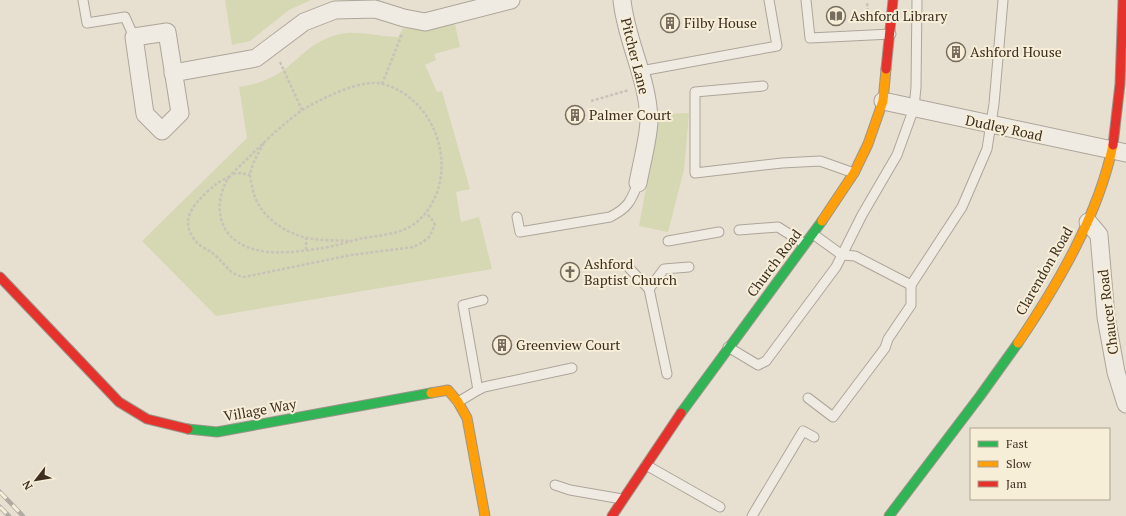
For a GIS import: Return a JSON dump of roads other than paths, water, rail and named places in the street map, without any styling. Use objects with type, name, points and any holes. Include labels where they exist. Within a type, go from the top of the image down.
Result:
[{"type":"street","points":[[173,73],[256,58],[304,22],[335,10],[375,9],[408,19],[424,22],[511,0]]},
{"type":"street","name":"Pitcher Lane","points":[[622,0],[636,58],[643,78],[649,120],[638,183]]},
{"type":"street","name":"Church Road","points":[[612,516],[645,465],[728,347],[813,234],[854,173],[868,144],[883,101],[891,34],[893,0]]},
{"type":"street","name":"Clarendon Road","points":[[889,516],[993,380],[1045,301],[1088,222],[1107,167],[1118,152],[1123,0]]},
{"type":"street","points":[[167,32],[180,113],[162,131],[145,114],[134,37],[167,32]]},
{"type":"street","name":"Dudley Road","points":[[883,101],[1118,152]]},
{"type":"street","name":"Chaucer Road","points":[[1088,222],[1099,235],[1106,317],[1116,372],[1126,404]]},
{"type":"street","name":"Village Way","points":[[0,277],[119,402],[147,419],[181,428],[217,432],[448,390],[458,402],[467,418],[485,516]]},
{"type":"lane","points":[[83,0],[87,23],[125,17],[134,37]]},
{"type":"lane","points":[[643,78],[777,46],[769,0]]},
{"type":"lane","points":[[806,0],[810,38],[891,34]]},
{"type":"lane","points":[[728,347],[758,365],[766,361],[836,267],[862,215],[897,155],[914,108],[916,88],[917,0]]},
{"type":"lane","points":[[808,398],[833,417],[885,348],[888,339],[911,306],[911,285],[962,207],[987,149],[994,104],[1003,0]]},
{"type":"lane","points":[[763,86],[695,92],[695,172],[782,163],[820,161],[854,173]]},
{"type":"lane","points":[[517,217],[520,232],[610,217],[623,210],[631,199],[638,183]]},
{"type":"lane","points":[[738,230],[778,227],[805,244]]},
{"type":"lane","points":[[668,241],[719,232]]},
{"type":"lane","points":[[813,234],[842,255],[855,256],[911,285]]},
{"type":"lane","points":[[649,289],[664,269],[689,267]]},
{"type":"lane","points":[[629,268],[649,289],[667,374]]},
{"type":"lane","points":[[478,390],[463,305],[483,300]]},
{"type":"lane","points":[[458,402],[484,387],[572,368]]},
{"type":"lane","points":[[752,516],[803,430],[814,437]]},
{"type":"lane","points":[[645,465],[720,507]]},
{"type":"lane","points":[[555,485],[570,490],[622,499]]},
{"type":"railway","points":[[0,492],[23,516]]},
{"type":"railway","points":[[0,507],[9,516]]},
{"type":"place","name":"Ashford Library","points":[[836,16]]},
{"type":"place","name":"Filby House","points":[[670,23]]},
{"type":"place","name":"Ashford House","points":[[956,52]]},
{"type":"place","name":"Palmer Court","points":[[575,115]]},
{"type":"place","name":"Ashford Baptist Church","points":[[570,272]]},
{"type":"place","name":"Greenview Court","points":[[502,345]]}]
